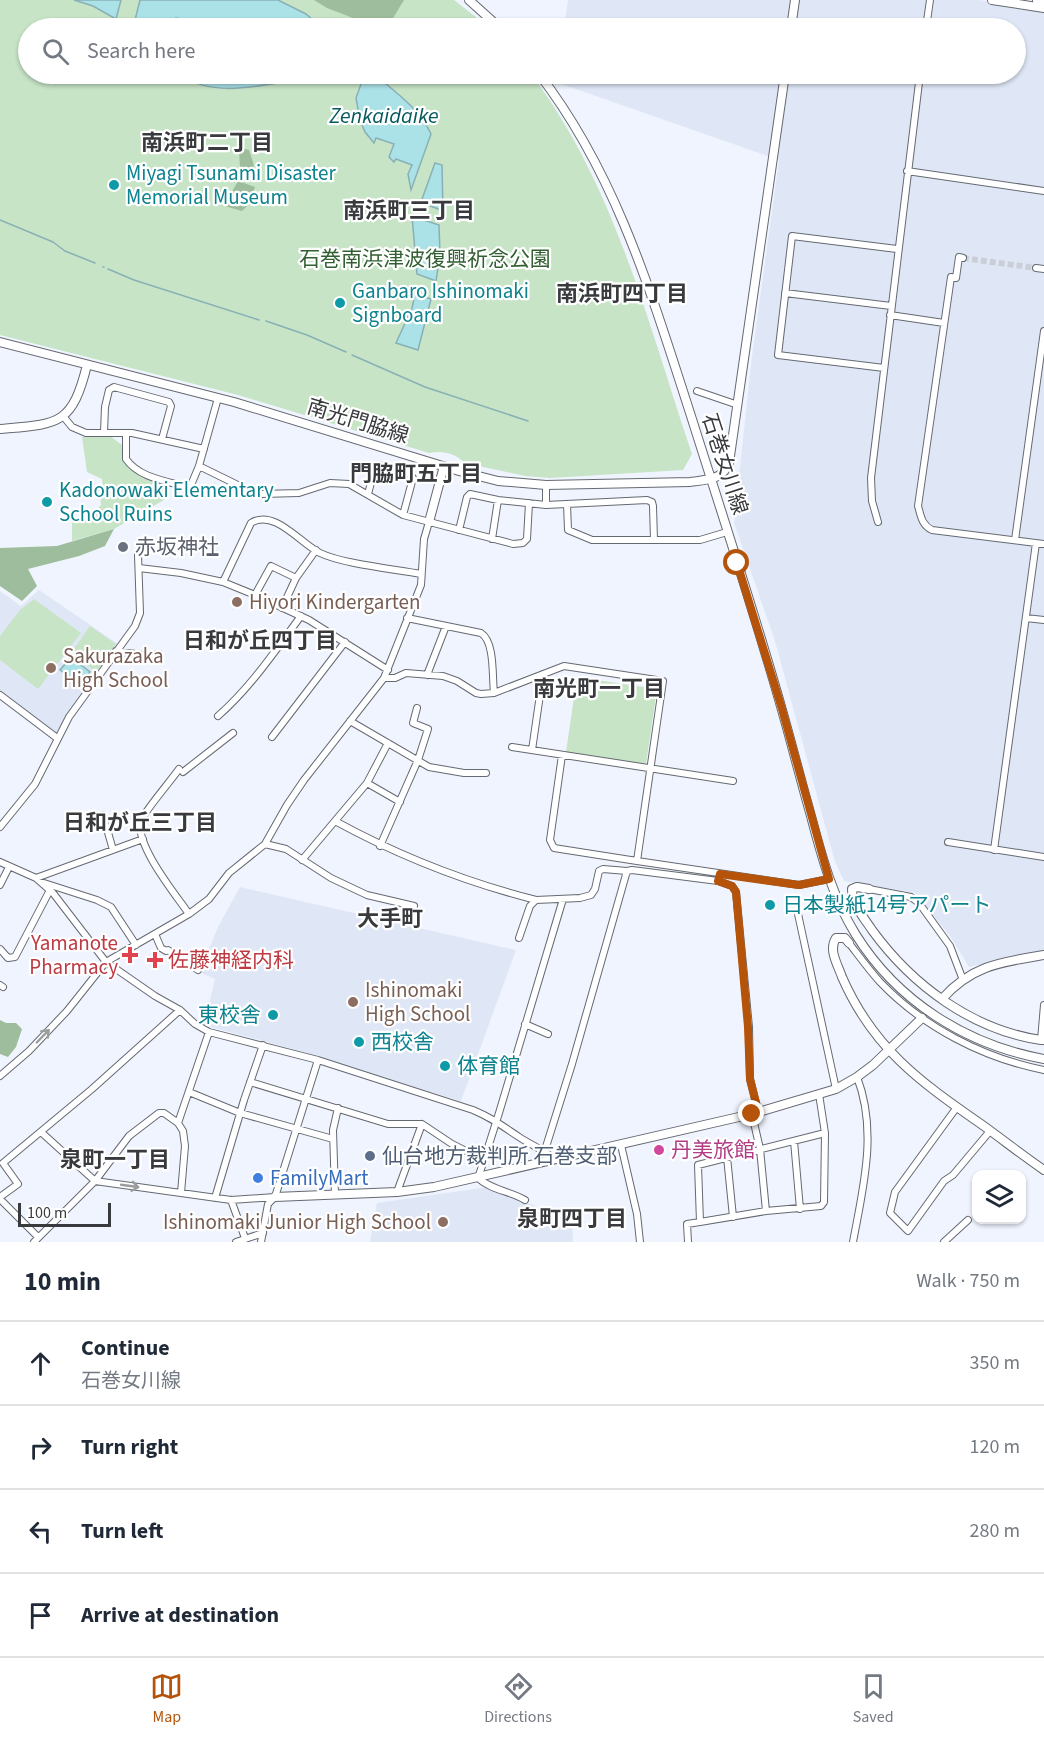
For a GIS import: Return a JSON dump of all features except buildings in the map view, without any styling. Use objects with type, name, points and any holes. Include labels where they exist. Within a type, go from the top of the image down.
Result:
[{"type":"street","points":[[470,0],[489,18]]},
{"type":"street","points":[[792,18],[795,0]]},
{"type":"street","points":[[927,18],[930,0]]},
{"type":"street","points":[[992,0],[1044,8]]},
{"type":"street","points":[[1037,0],[1044,1]]},
{"type":"street","name":"石巻女川線","points":[[547,84],[562,104],[599,168],[628,230],[643,270],[782,709],[829,879],[855,933],[883,971],[929,1012],[966,1034],[991,1044],[1044,1059]]},
{"type":"street","points":[[711,479],[724,473],[729,463],[784,84]]},
{"type":"street","points":[[878,522],[872,501],[871,478],[919,84]]},
{"type":"street","points":[[907,171],[1044,191]]},
{"type":"street","points":[[884,368],[778,355],[792,236],[897,249]]},
{"type":"street","points":[[963,258],[959,257],[956,278],[951,277],[918,506],[921,519],[925,526],[932,530],[1040,544],[1026,618],[994,850]]},
{"type":"street","points":[[1036,268],[1044,269]]},
{"type":"street","points":[[785,293],[891,306]]},
{"type":"street","points":[[890,315],[944,323]]},
{"type":"street","points":[[1015,540],[1044,331]]},
{"type":"street","name":"南光門脇線","points":[[0,342],[218,398],[498,481],[546,485],[690,482],[711,479]]},
{"type":"street","points":[[0,429],[45,424],[63,416],[76,400],[87,365]]},
{"type":"street","points":[[104,432],[105,407],[109,390],[114,387],[169,402],[171,406],[162,439]]},
{"type":"street","points":[[697,391],[738,405]]},
{"type":"street","points":[[126,433],[126,459],[147,476],[188,487],[199,466],[218,398]]},
{"type":"street","points":[[63,416],[72,428],[86,433],[132,433],[204,449]]},
{"type":"street","points":[[368,494],[375,468],[379,465],[409,473],[413,478],[403,515]]},
{"type":"street","points":[[199,466],[261,494],[299,493],[330,483],[349,484],[403,515],[513,544],[524,543],[527,538],[529,503]]},
{"type":"street","points":[[0,1076],[29,1051],[67,1011],[106,963],[189,914],[209,899],[229,873],[265,844],[287,805],[384,678],[418,591],[424,539],[444,466]]},
{"type":"street","points":[[546,485],[546,505]]},
{"type":"street","points":[[459,530],[467,497],[470,494],[498,500],[546,505],[647,500],[653,506],[654,540]]},
{"type":"street","points":[[492,539],[498,500]]},
{"type":"street","points":[[567,504],[568,530],[592,540],[700,540],[727,532]]},
{"type":"street","points":[[223,582],[251,523],[268,519],[320,553],[348,561],[421,574]]},
{"type":"street","points":[[0,827],[34,784],[69,717],[135,627],[140,613],[138,555],[142,546]]},
{"type":"street","points":[[282,608],[296,578],[316,550]]},
{"type":"street","points":[[255,595],[271,566],[296,578]]},
{"type":"street","points":[[139,567],[223,582],[255,595],[302,616],[388,669]]},
{"type":"street","points":[[218,716],[252,681],[302,616]]},
{"type":"street","points":[[407,618],[481,633],[486,636],[491,650],[494,693]]},
{"type":"street","points":[[1026,618],[1044,620]]},
{"type":"street","points":[[427,675],[446,626]]},
{"type":"street","points":[[272,737],[345,642]]},
{"type":"street","points":[[116,651],[148,656],[159,654]]},
{"type":"street","points":[[384,678],[395,678],[406,673],[443,676],[458,681],[476,693],[494,693],[564,666],[663,681],[637,861]]},
{"type":"street","points":[[532,750],[543,674]]},
{"type":"street","points":[[0,695],[57,738]]},
{"type":"street","points":[[380,846],[418,760],[428,729],[413,723],[417,708]]},
{"type":"street","points":[[350,722],[429,766],[464,773],[486,773]]},
{"type":"street","points":[[189,914],[153,860],[143,839],[141,820],[181,770],[234,733]]},
{"type":"street","points":[[302,860],[367,783],[388,743]]},
{"type":"street","points":[[512,747],[733,781]]},
{"type":"street","points":[[562,755],[550,840],[555,848],[799,885],[829,879]]},
{"type":"street","points":[[367,783],[400,802]]},
{"type":"street","points":[[103,815],[113,850]]},
{"type":"street","points":[[334,821],[380,846],[423,864],[491,889],[536,900],[591,895],[596,889],[599,871],[632,870],[718,881],[732,886],[736,892],[748,1027],[750,1079],[766,1211]]},
{"type":"street","points":[[38,880],[143,839]]},
{"type":"street","points":[[948,842],[1044,857]]},
{"type":"street","points":[[265,844],[286,849],[331,878],[367,895],[414,906]]},
{"type":"street","points":[[0,862],[38,880],[97,900],[111,908],[136,945]]},
{"type":"street","points":[[0,885],[9,867]]},
{"type":"street","points":[[545,1150],[627,871]]},
{"type":"street","points":[[718,881],[720,874]]},
{"type":"street","points":[[38,880],[50,890],[106,963],[180,1010],[195,1024],[209,1032],[318,1060],[473,1110],[496,1120],[520,1138],[545,1150],[556,1160]]},
{"type":"street","points":[[963,980],[950,946],[919,903],[911,897],[857,887],[852,890],[861,913],[897,962],[942,999],[992,1027],[1042,1041],[1044,1005]]},
{"type":"street","points":[[0,949],[8,958],[15,957],[50,890]]},
{"type":"street","points":[[478,1178],[563,899]]},
{"type":"street","points":[[519,938],[530,906],[536,900]]},
{"type":"street","points":[[798,914],[836,1089]]},
{"type":"street","points":[[155,934],[161,948],[168,950],[198,970]]},
{"type":"street","points":[[1044,1070],[1018,1064],[956,1039],[922,1018],[880,982],[845,938],[836,938],[832,946],[834,958],[855,1003],[889,1051],[921,1082],[1044,1170]]},
{"type":"street","points":[[0,961],[6,955]]},
{"type":"street","points":[[942,999],[963,980],[981,968],[1044,955]]},
{"type":"street","points":[[180,1010],[3,1163],[18,1184],[0,1198],[36,1240],[95,1181],[129,1136],[159,1113],[164,1113],[178,1123],[184,1137],[181,1193]]},
{"type":"street","points":[[41,1132],[95,1181],[231,1200],[397,1192],[478,1178],[621,1145],[755,1112],[836,1089],[857,1077],[889,1051],[922,1018]]},
{"type":"street","points":[[525,1024],[548,1034]]},
{"type":"street","points":[[178,1123],[209,1032]]},
{"type":"street","points":[[215,1198],[263,1045]]},
{"type":"street","points":[[261,1242],[268,1204],[275,1197],[318,1060]]},
{"type":"street","points":[[853,1242],[868,1144],[863,1091],[857,1077]]},
{"type":"street","points":[[250,1082],[388,1125],[422,1124],[452,1144],[483,1160]]},
{"type":"street","points":[[189,1092],[240,1113],[333,1139]]},
{"type":"street","points":[[688,1242],[687,1224],[766,1211],[821,1206],[824,1202],[825,1133],[819,1094]]},
{"type":"street","points":[[957,1107],[895,1192],[890,1213],[908,1231],[944,1181],[953,1175],[990,1131]]},
{"type":"street","points":[[335,1195],[333,1130],[338,1108]]},
{"type":"street","points":[[397,1192],[422,1124]]},
{"type":"street","points":[[700,1222],[696,1167],[698,1164],[825,1133]]},
{"type":"street","points":[[794,1141],[800,1209]]},
{"type":"street","points":[[621,1145],[637,1214],[640,1242]]},
{"type":"street","points":[[727,1157],[733,1217]]},
{"type":"street","points":[[478,1178],[484,1184],[513,1193],[525,1200]]},
{"type":"street","points":[[231,1200],[245,1238]]},
{"type":"street","points":[[944,1242],[968,1220]]},
{"type":"street","points":[[236,1242],[263,1233]]},
{"type":"shaded area","points":[[568,0],[979,0],[1044,9],[1044,950],[969,967],[950,936],[915,893],[844,881],[835,862],[775,641],[734,523],[752,356],[779,160],[562,84],[1026,84],[1026,18],[565,18]]},
{"type":"shaded area","name":"Sakurazaka High School","points":[[39,590],[118,644],[55,734],[0,692],[0,591],[21,606]]},
{"type":"shaded area","name":"Ishinomaki High School","points":[[240,887],[516,950],[461,1101],[307,1053],[204,1025],[215,979],[199,972],[219,925]]},
{"type":"shaded area","name":"Ishinomaki Junior High School","points":[[488,1187],[572,1221],[573,1242],[370,1242],[377,1203]]},
{"type":"green space","name":"石巻南浜津波復興祈念公園","points":[[0,0],[454,0],[477,18],[18,18],[18,84],[538,84],[560,117],[585,162],[607,209],[644,306],[692,454],[683,470],[550,478],[525,476],[465,463],[448,453],[429,453],[238,395],[0,335]]},
{"type":"green space","points":[[314,0],[404,0],[393,18],[353,18],[327,8]]},
{"type":"green space","points":[[239,149],[249,150],[256,182],[240,177]]},
{"type":"green space","points":[[238,181],[255,187],[248,205],[242,211],[221,205],[229,197]]},
{"type":"green space","points":[[110,436],[122,445],[123,462],[167,491],[164,500],[114,529],[72,541],[72,521],[89,518],[101,505],[100,491],[103,488],[102,479],[87,472],[82,437]]},
{"type":"green space","points":[[114,529],[105,546],[79,556],[28,569],[37,586],[22,601],[0,586],[0,548],[57,546]]},
{"type":"green space","points":[[34,599],[81,633],[38,689],[0,660],[0,636],[20,610]]},
{"type":"green space","points":[[90,626],[116,644],[96,672],[71,653]]},
{"type":"green space","points":[[577,677],[657,689],[646,764],[566,752]]},
{"type":"green space","points":[[0,1020],[6,1023],[16,1023],[22,1029],[16,1047],[8,1057],[0,1054]]},
{"type":"water","points":[[74,0],[121,0],[116,18],[93,6]]},
{"type":"water","points":[[140,0],[278,0],[311,18],[176,18],[136,18]]},
{"type":"water","points":[[199,84],[273,84],[233,88]]},
{"type":"water","name":"Zenkaidaike","points":[[361,84],[386,84],[413,108],[426,125],[431,134],[411,190],[408,174],[412,165],[396,159],[394,162],[389,157],[394,144],[376,138],[374,143],[365,132],[360,120],[356,98]]},
{"type":"water","name":"Zenkaidaike","points":[[435,163],[442,165],[443,211],[421,202]]},
{"type":"water","points":[[412,216],[439,225],[440,255],[436,281],[417,274]]},
{"type":"water","points":[[415,294],[431,299],[418,350],[396,343],[412,308]]},
{"type":"water","points":[[71,657],[90,672],[80,685],[60,670]]},
{"type":"waterway","points":[[0,220],[53,242],[65,251],[95,263]]},
{"type":"waterway","points":[[108,269],[134,280],[259,320]]},
{"type":"waterway","points":[[266,321],[346,352]]},
{"type":"waterway","points":[[352,355],[425,387],[528,421]]},
{"type":"tunnel","points":[[963,258],[1036,268]]},
{"type":"place","name":"Miyagi Tsunami Disaster Memorial Museum","points":[[114,185]]},
{"type":"place","name":"Ganbaro Ishinomaki Signboard","points":[[340,303]]},
{"type":"place","name":"Kadonowaki Elementary School Ruins","points":[[47,502]]},
{"type":"place","name":"赤坂神社","points":[[123,547]]},
{"type":"place","name":"Hiyori Kindergarten","points":[[237,602]]},
{"type":"place","name":"Sakurazaka High School","points":[[51,668]]},
{"type":"place","name":"日本製紙14号アパート","points":[[770,905]]},
{"type":"place","name":"Yamanote Pharmacy","points":[[130,955]]},
{"type":"place","name":"佐藤神経内科","points":[[155,960]]},
{"type":"place","name":"Ishinomaki High School","points":[[353,1002]]},
{"type":"place","name":"東校舎","points":[[273,1015]]},
{"type":"place","name":"西校舎","points":[[359,1042]]},
{"type":"place","name":"体育館","points":[[445,1066]]},
{"type":"place","name":"丹美旅館","points":[[659,1150]]},
{"type":"place","name":"仙台地方裁判所 石巻支部","points":[[370,1156]]},
{"type":"place","name":"FamilyMart","points":[[258,1178]]},
{"type":"place","name":"Ishinomaki Junior High School","points":[[443,1222]]},
{"type":"district","name":"南浜町二丁目","points":[[207,142]]},
{"type":"district","name":"南浜町三丁目","points":[[409,210]]},
{"type":"district","name":"南浜町四丁目","points":[[622,293]]},
{"type":"district","name":"門脇町五丁目","points":[[416,473]]},
{"type":"district","name":"日和が丘四丁目","points":[[260,640]]},
{"type":"district","name":"南光町一丁目","points":[[599,688]]},
{"type":"district","name":"日和が丘三丁目","points":[[140,822]]},
{"type":"district","name":"大手町","points":[[390,918]]},
{"type":"district","name":"泉町一丁目","points":[[115,1159]]},
{"type":"district","name":"泉町四丁目","points":[[572,1218]]},
{"type":"route","points":[[737,563],[782,709],[829,879],[799,885],[720,874],[718,881],[732,886],[736,892],[748,1027],[750,1079],[758,1111],[752,1114]]}]
